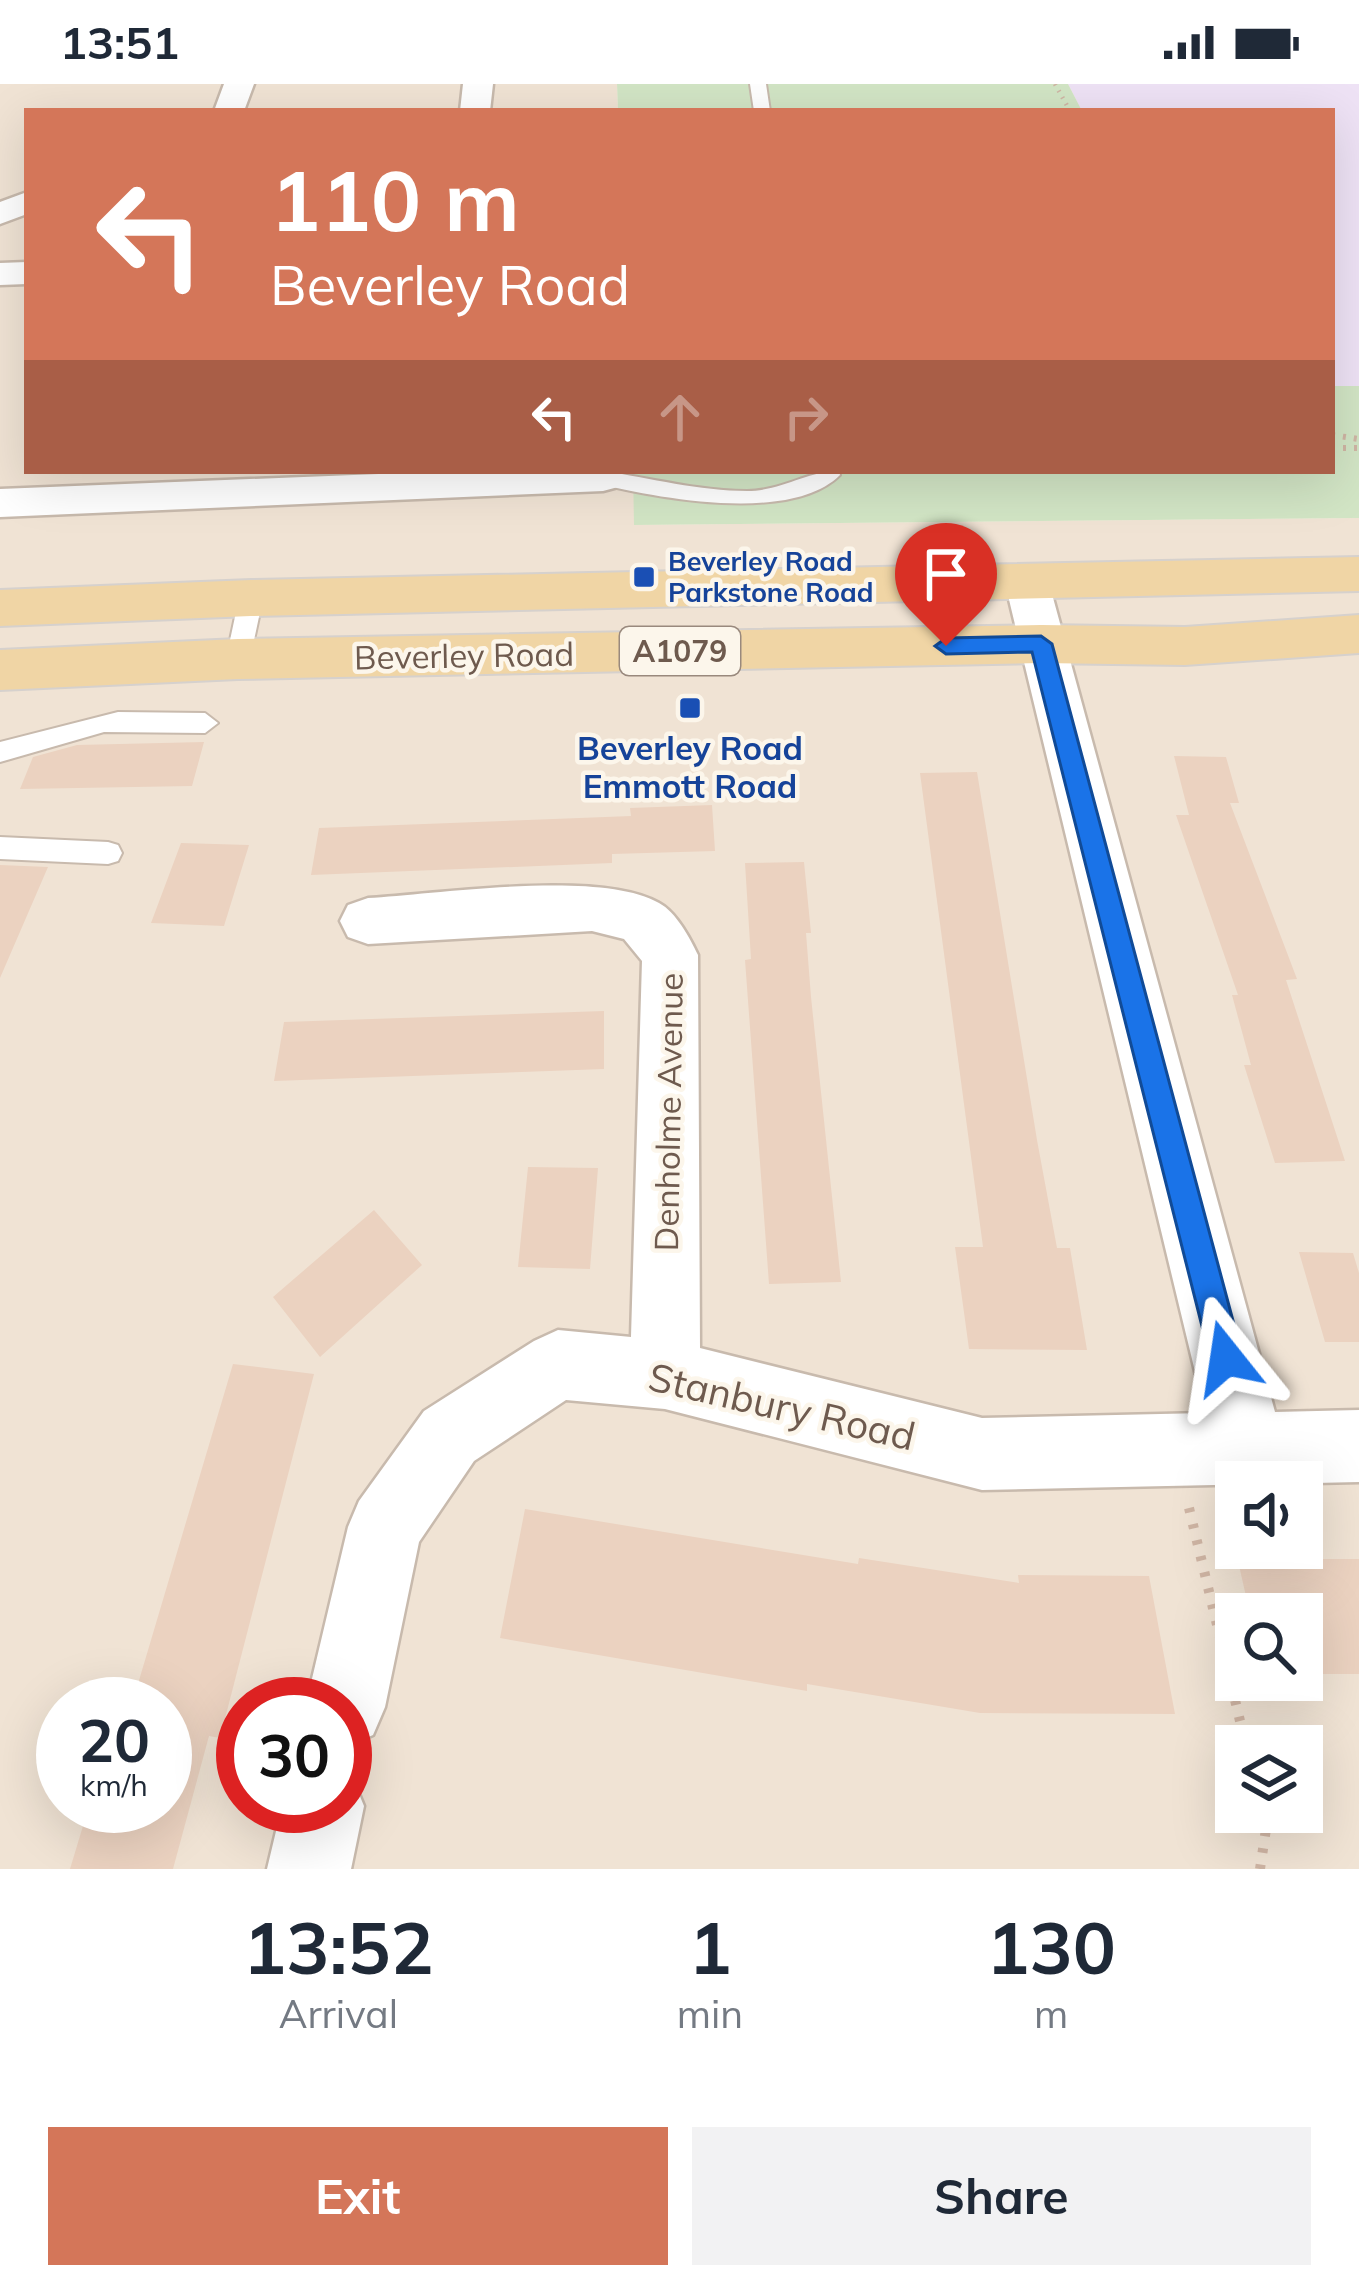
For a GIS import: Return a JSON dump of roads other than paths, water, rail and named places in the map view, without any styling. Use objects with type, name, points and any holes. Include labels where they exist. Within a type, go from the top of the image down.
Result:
[{"type":"main road","name":"Beverley Road","points":[[0,608],[251,598],[1359,574]]},
{"type":"main road","name":"Beverley Road","points":[[4,677],[238,658],[1041,644],[1185,646],[1359,634]]},
{"type":"street","points":[[0,503],[443,479],[603,478]]},
{"type":"street","points":[[1027,583],[1249,1447]]},
{"type":"street","name":"Denholme Avenue","points":[[368,921],[592,908],[642,920],[670,956],[665,1374]]},
{"type":"street","name":"Stanbury Road","points":[[352,1677],[386,1527],[449,1436],[558,1365],[665,1374],[982,1454],[1359,1446]]},
{"type":"street","points":[[309,1869],[317,1833]]},
{"type":"lane","points":[[603,478],[747,498],[794,492],[829,474]]},
{"type":"lane","points":[[238,658],[251,598]]},
{"type":"lane","points":[[0,752],[20,752],[56,734],[102,723],[205,723]]},
{"type":"lane","points":[[0,848],[108,853]]},
{"type":"place","name":"Beverley Road Parkstone Road","points":[[644,577]]},
{"type":"place","name":"Beverley Road Emmott Road","points":[[690,708]]}]
